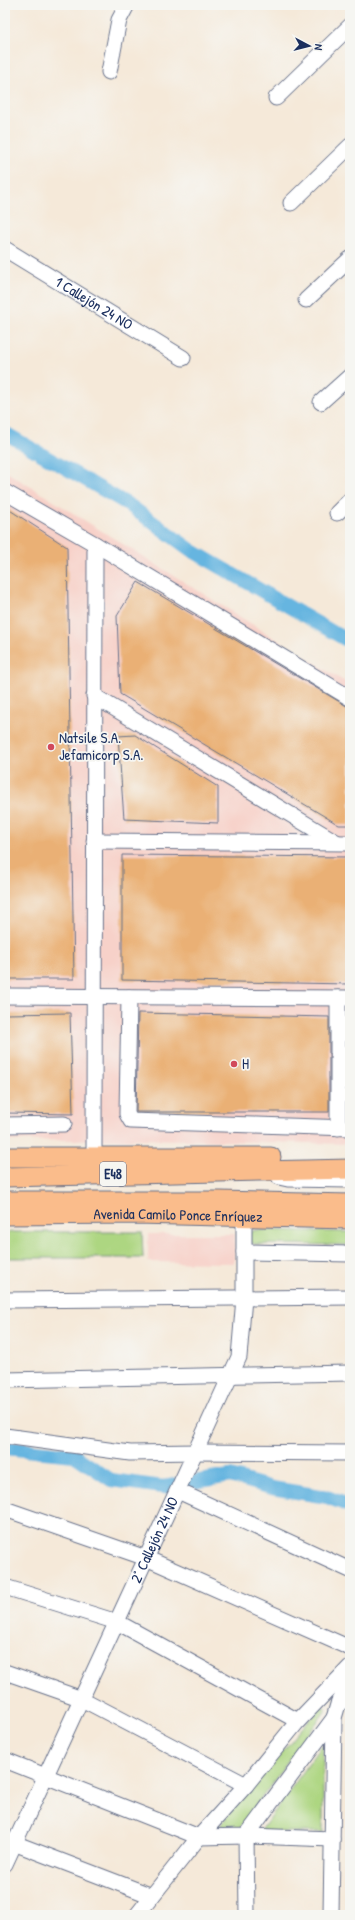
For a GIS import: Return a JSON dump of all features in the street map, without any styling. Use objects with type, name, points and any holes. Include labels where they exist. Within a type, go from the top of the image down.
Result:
[{"type":"main road","name":"E48","points":[[5,1157],[172,1157],[347,1161]]},
{"type":"main road","points":[[172,1157],[259,1170]]},
{"type":"main road","name":"E48","points":[[5,1177],[312,1169],[347,1161]]},
{"type":"main road","name":"Avenida Camilo Ponce Enríquez","points":[[5,1201],[220,1201],[244,1209],[284,1217],[350,1219]]},
{"type":"main road","name":"Avenida Camilo Ponce Enríquez","points":[[5,1215],[136,1214],[350,1204]]},
{"type":"street","points":[[109,72],[120,20],[127,5]]},
{"type":"street","points":[[276,98],[350,26]]},
{"type":"street","points":[[291,203],[350,146]]},
{"type":"street","name":"1 Callejón 24 NO","points":[[5,249],[183,358]]},
{"type":"street","points":[[306,300],[350,259]]},
{"type":"street","points":[[321,402],[350,376]]},
{"type":"street","points":[[5,492],[95,544],[350,698]]},
{"type":"street","points":[[337,513],[350,500]]},
{"type":"street","points":[[94,1157],[95,544]]},
{"type":"street","points":[[94,696],[343,842]]},
{"type":"street","points":[[94,841],[343,842]]},
{"type":"street","points":[[5,996],[344,998],[344,1128],[131,1121],[127,1114],[129,997]]},
{"type":"street","points":[[5,1125],[64,1124]]},
{"type":"street","points":[[259,1170],[288,1180],[350,1180]]},
{"type":"street","name":"Avenida Camilo Ponce Enríquez","points":[[244,1209],[285,1195],[350,1196]]},
{"type":"street","name":"2° Callejón 24 NO","points":[[5,1864],[10,1842],[46,1776],[146,1558],[232,1376],[239,1357],[244,1298],[244,1209]]},
{"type":"street","points":[[244,1252],[350,1254]]},
{"type":"street","points":[[5,1300],[350,1297]]},
{"type":"street","points":[[5,1380],[350,1373]]},
{"type":"street","points":[[5,1436],[130,1453],[350,1453]]},
{"type":"street","points":[[178,1491],[350,1570]]},
{"type":"street","points":[[5,1508],[146,1558],[350,1648]]},
{"type":"street","points":[[5,1587],[117,1622],[298,1721]]},
{"type":"street","points":[[137,1915],[199,1837],[246,1786],[298,1721],[350,1667]]},
{"type":"street","points":[[5,1672],[82,1698],[246,1786]]},
{"type":"street","points":[[247,1915],[246,1836],[334,1718],[344,1701],[350,1679]]},
{"type":"street","points":[[331,1915],[334,1718]]},
{"type":"street","points":[[5,1760],[199,1837],[246,1836],[332,1839]]},
{"type":"street","points":[[10,1842],[152,1896]]},
{"type":"shaded area","points":[[5,471],[350,685],[350,1144],[141,1139],[5,1141]]},
{"type":"shaded area","points":[[148,1234],[235,1234],[234,1263],[148,1262]]},
{"type":"green space","points":[[255,1230],[350,1232],[350,1245],[254,1244],[250,1242],[249,1233]]},
{"type":"green space","points":[[5,1232],[142,1232],[143,1258],[5,1258]]},
{"type":"green space","points":[[320,1707],[324,1707],[326,1710],[238,1830],[221,1829],[221,1824]]},
{"type":"green space","points":[[323,1744],[323,1832],[260,1832]]},
{"type":"building","points":[[5,507],[67,547],[74,979],[5,979]]},
{"type":"building","points":[[138,582],[350,708],[350,825],[339,825],[120,694],[117,616]]},
{"type":"building","points":[[135,735],[218,787],[218,823],[124,819],[118,736]]},
{"type":"building","points":[[122,855],[350,857],[350,984],[122,980]]},
{"type":"building","points":[[70,1013],[73,1114],[5,1113],[5,1014]]},
{"type":"building","name":"H","points":[[138,1013],[329,1017],[329,1112],[136,1112]]},
{"type":"building","points":[[347,1017],[350,1017],[350,1111],[347,1111]]},
{"type":"waterway","points":[[5,433],[129,505],[191,550],[350,642]]},
{"type":"waterway","points":[[5,1448],[74,1455],[111,1480],[163,1487],[230,1476],[272,1488],[327,1497],[350,1506]]},
{"type":"place","name":"Natsile S.A. Jefamicorp S.A.","points":[[51,747]]},
{"type":"place","name":"H","points":[[234,1064]]}]
